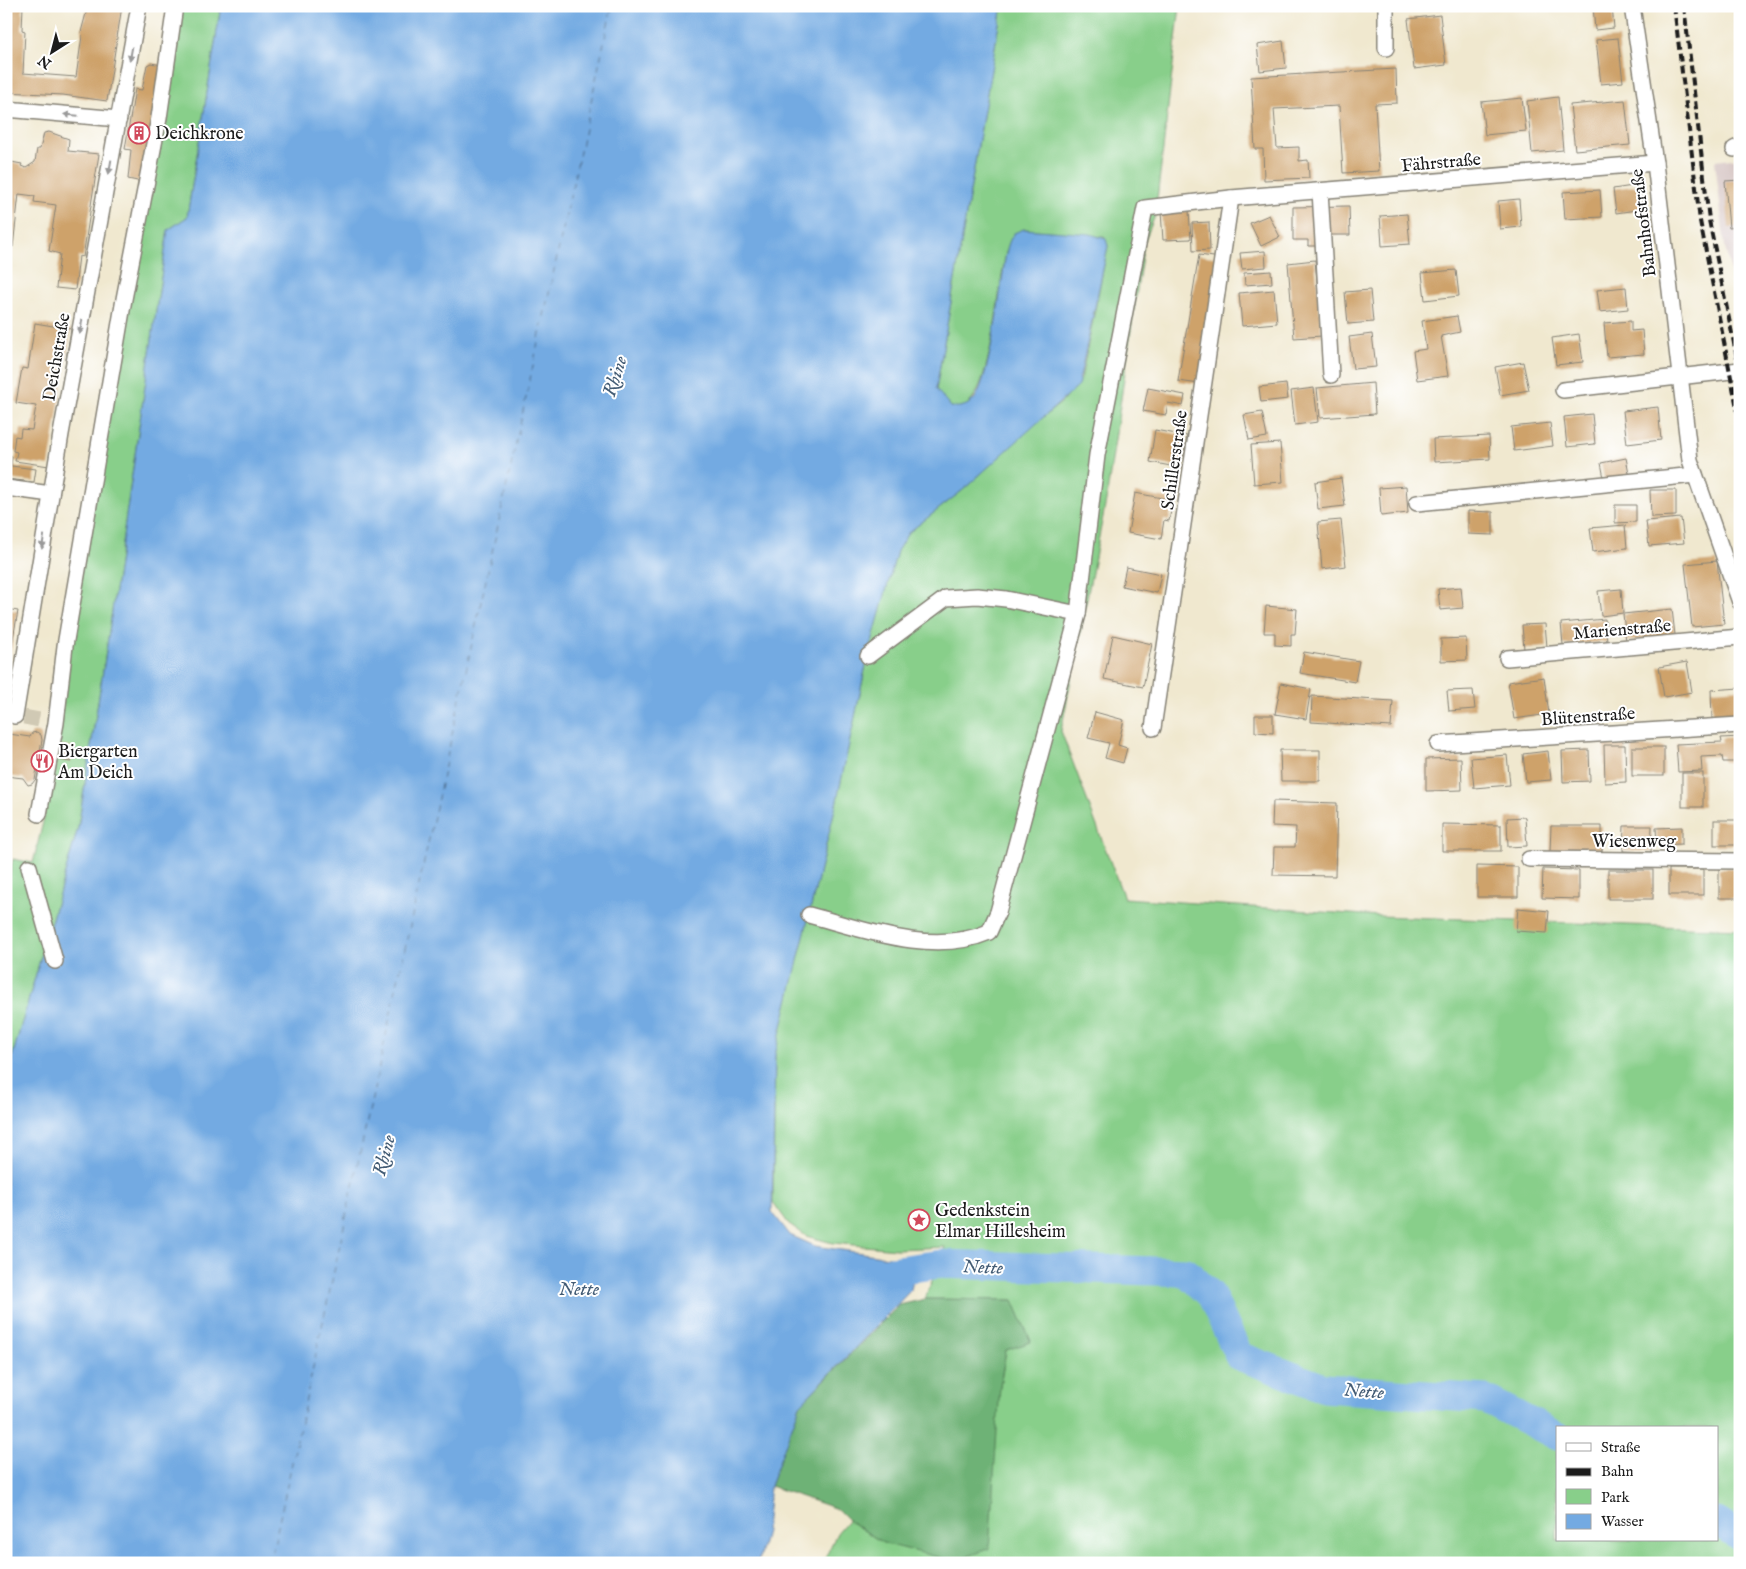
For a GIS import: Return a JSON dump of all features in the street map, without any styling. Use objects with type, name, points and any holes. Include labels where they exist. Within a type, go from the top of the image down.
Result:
[{"type":"street","name":"Deichstraße","points":[[15,716],[51,494],[139,6]]},
{"type":"street","points":[[39,814],[50,722],[61,686],[65,646],[124,299],[159,118],[175,6]]},
{"type":"street","points":[[1386,6],[1386,48]]},
{"type":"street","name":"Bahnhofstraße","points":[[1632,6],[1654,163],[1690,460],[1740,602]]},
{"type":"street","points":[[6,109],[119,120]]},
{"type":"street","name":"Fährstraße","points":[[1078,614],[1098,455],[1145,208],[1231,198],[1654,163]]},
{"type":"street","points":[[1320,191],[1332,375]]},
{"type":"street","name":"Schillerstraße","points":[[1153,728],[1231,198]]},
{"type":"street","points":[[1562,390],[1740,370]]},
{"type":"street","points":[[1417,503],[1695,475]]},
{"type":"street","points":[[6,488],[51,494]]},
{"type":"street","points":[[809,915],[884,934],[921,941],[970,940],[989,932],[998,912],[1078,614],[1006,599],[977,596],[946,598],[868,656]]},
{"type":"street","name":"Marienstraße","points":[[1507,658],[1740,637]]},
{"type":"street","name":"Blütenstraße","points":[[1438,744],[1740,725]]},
{"type":"street","name":"Wiesenweg","points":[[1529,859],[1740,861]]},
{"type":"street","points":[[29,867],[55,961]]},
{"type":"shaded area","points":[[1740,158],[1740,311],[1725,247],[1715,161]]},
{"type":"green space","points":[[179,6],[221,6],[187,217],[168,230],[78,828],[13,1054],[6,1088],[6,894],[13,859],[33,863],[44,818],[69,640]]},
{"type":"green space","points":[[1002,6],[1180,6],[1155,216],[1144,242],[1106,501],[1061,731],[1124,898],[1379,916],[1740,929],[1740,1563],[823,1563],[837,1533],[848,1520],[883,1543],[1000,1386],[1006,1350],[1031,1341],[1012,1300],[925,1299],[945,1247],[896,1249],[833,1243],[806,1236],[788,1223],[773,1202],[775,1055],[837,800],[868,656],[897,551],[908,533],[963,490],[1036,423],[1062,402],[1081,379],[1108,246],[1104,237],[1024,229],[1014,237],[1010,242],[1006,256],[986,368],[977,392],[966,406],[951,407],[944,402],[936,390]]},
{"type":"green space","points":[[925,1299],[1013,1300],[1031,1342],[1006,1350],[1000,1386],[989,1549],[953,1561],[883,1543],[848,1520],[837,1509],[770,1486],[800,1405],[899,1305]]},
{"type":"water","name":"Rhine","points":[[221,6],[1002,6],[936,389],[951,407],[967,405],[975,398],[980,388],[993,338],[1006,252],[1014,233],[1024,229],[1090,234],[1106,239],[1108,246],[1078,386],[963,490],[908,533],[897,551],[868,656],[837,800],[775,1055],[772,1212],[790,1235],[815,1246],[916,1261],[911,1290],[800,1405],[770,1486],[766,1531],[758,1563],[6,1563],[6,1088],[13,1054],[78,828],[168,230],[187,217]]},
{"type":"building","points":[[6,6],[23,6],[22,30],[25,31],[23,73],[76,77],[81,32],[88,6],[122,6],[107,101],[63,95],[6,92]]},
{"type":"building","points":[[1413,6],[1444,6],[1444,9],[1414,11]]},
{"type":"building","points":[[1593,6],[1612,6],[1614,28],[1595,30]]},
{"type":"building","points":[[1440,15],[1446,65],[1414,69],[1408,19]]},
{"type":"building","points":[[1618,38],[1623,82],[1601,84],[1596,40]]},
{"type":"building","points":[[1283,41],[1286,68],[1260,71],[1257,45]]},
{"type":"building","name":"Deichkrone","points":[[151,63],[162,65],[142,182],[128,179],[131,150],[125,149],[135,89],[142,90],[147,65]]},
{"type":"building","points":[[1396,69],[1397,103],[1375,104],[1379,171],[1343,173],[1339,106],[1274,109],[1277,148],[1299,147],[1299,161],[1308,160],[1309,178],[1264,180],[1263,149],[1255,149],[1251,77]]},
{"type":"building","points":[[1558,97],[1563,150],[1532,153],[1527,101]]},
{"type":"building","points":[[1522,98],[1526,131],[1485,135],[1481,102]]},
{"type":"building","points":[[1625,100],[1630,145],[1575,150],[1570,105]]},
{"type":"building","points":[[49,132],[69,139],[68,151],[99,154],[83,257],[79,256],[75,290],[56,288],[60,254],[49,251],[56,205],[34,202],[35,196],[19,194],[13,247],[6,246],[6,161],[22,164],[21,166],[26,168],[35,162],[37,149],[40,149],[44,133]]},
{"type":"building","points":[[1740,180],[1740,227],[1729,228],[1725,181]]},
{"type":"building","points":[[1639,185],[1643,209],[1616,213],[1613,189]]},
{"type":"building","points":[[1600,190],[1602,217],[1565,219],[1563,192]]},
{"type":"building","points":[[1519,199],[1521,227],[1500,229],[1498,201]]},
{"type":"building","points":[[1349,206],[1350,235],[1325,235],[1326,246],[1308,246],[1308,240],[1293,240],[1293,207]]},
{"type":"building","points":[[1189,211],[1191,239],[1163,240],[1161,212]]},
{"type":"building","points":[[1407,214],[1410,244],[1382,246],[1380,216]]},
{"type":"building","points":[[1269,215],[1280,237],[1261,246],[1250,223]]},
{"type":"building","points":[[1209,222],[1210,250],[1193,251],[1192,223]]},
{"type":"building","points":[[1265,251],[1266,267],[1242,269],[1240,253]]},
{"type":"building","points":[[1199,255],[1221,258],[1200,384],[1178,381]]},
{"type":"building","points":[[6,258],[10,258],[9,269],[6,269]]},
{"type":"building","points":[[1315,260],[1322,336],[1294,338],[1288,263]]},
{"type":"building","points":[[1456,270],[1459,296],[1425,300],[1422,273]]},
{"type":"building","points":[[1271,271],[1272,283],[1245,285],[1244,273]]},
{"type":"building","points":[[1626,287],[1628,309],[1600,312],[1597,290]]},
{"type":"building","points":[[1274,290],[1277,323],[1242,326],[1239,293]]},
{"type":"building","points":[[1370,290],[1373,322],[1348,324],[1345,292]]},
{"type":"building","points":[[1457,316],[1460,332],[1441,336],[1448,376],[1417,380],[1413,351],[1426,349],[1422,321]]},
{"type":"building","points":[[1631,321],[1631,331],[1642,330],[1644,354],[1607,357],[1604,323]]},
{"type":"building","points":[[35,323],[71,329],[49,466],[15,461],[17,452],[13,451],[15,436],[20,437],[21,429],[32,430],[36,406],[16,403],[22,368],[28,369]]},
{"type":"building","points":[[1372,334],[1376,367],[1353,369],[1349,337]]},
{"type":"building","points":[[1579,334],[1583,362],[1556,365],[1552,338]]},
{"type":"building","points":[[1523,362],[1529,390],[1500,395],[1495,367]]},
{"type":"building","points":[[1373,383],[1375,414],[1320,418],[1317,388]]},
{"type":"building","points":[[1286,384],[1288,399],[1261,402],[1259,387]]},
{"type":"building","points":[[1148,388],[1185,395],[1183,406],[1168,403],[1166,415],[1143,411]]},
{"type":"building","points":[[1314,388],[1318,422],[1295,425],[1291,391]]},
{"type":"building","points":[[1658,407],[1661,440],[1627,444],[1623,411]]},
{"type":"building","points":[[1262,412],[1267,437],[1249,440],[1244,415]]},
{"type":"building","points":[[1592,414],[1595,444],[1567,447],[1564,417]]},
{"type":"building","points":[[1550,423],[1553,446],[1514,451],[1511,427]]},
{"type":"building","points":[[1155,430],[1187,436],[1181,468],[1150,462]]},
{"type":"building","points":[[1489,436],[1490,459],[1434,462],[1433,439]]},
{"type":"building","points":[[1280,443],[1283,482],[1254,484],[1251,445]]},
{"type":"building","points":[[6,455],[12,456],[11,466],[36,469],[34,482],[6,479]]},
{"type":"building","points":[[1626,458],[1630,478],[1605,483],[1601,463]]},
{"type":"building","points":[[1341,478],[1345,506],[1318,509],[1315,482]]},
{"type":"building","points":[[1406,486],[1408,513],[1381,516],[1379,488]]},
{"type":"building","points":[[1650,490],[1676,490],[1676,516],[1651,517]]},
{"type":"building","points":[[1135,493],[1173,500],[1169,521],[1164,520],[1161,539],[1128,533]]},
{"type":"building","points":[[1615,505],[1636,505],[1636,522],[1615,523]]},
{"type":"building","points":[[1468,511],[1493,512],[1493,535],[1468,534]]},
{"type":"building","points":[[1681,518],[1684,543],[1649,546],[1646,521]]},
{"type":"building","points":[[1341,520],[1346,566],[1322,569],[1318,522]]},
{"type":"building","points":[[1625,525],[1627,548],[1593,552],[1590,528]]},
{"type":"building","points":[[1717,561],[1724,624],[1692,627],[1685,564]]},
{"type":"building","points":[[1126,567],[1161,574],[1157,593],[1122,586]]},
{"type":"building","points":[[1461,587],[1463,608],[1440,610],[1438,589]]},
{"type":"building","points":[[1621,589],[1623,613],[1601,616],[1598,591]]},
{"type":"building","points":[[1266,606],[1297,609],[1295,634],[1291,634],[1291,646],[1275,645],[1275,633],[1264,633]]},
{"type":"building","points":[[6,609],[18,611],[7,672],[6,672]]},
{"type":"building","points":[[1672,609],[1675,635],[1626,641],[1623,614]]},
{"type":"building","points":[[1605,619],[1607,642],[1563,645],[1561,623]]},
{"type":"building","points":[[1545,624],[1547,647],[1524,649],[1522,625]]},
{"type":"building","points":[[1113,635],[1152,644],[1143,687],[1104,679]]},
{"type":"building","points":[[1466,638],[1467,660],[1441,661],[1441,639]]},
{"type":"building","points":[[1304,652],[1359,661],[1355,682],[1300,673]]},
{"type":"building","points":[[1687,662],[1692,692],[1664,697],[1659,667]]},
{"type":"building","points":[[1544,677],[1549,714],[1514,719],[1508,682]]},
{"type":"building","points":[[1281,683],[1311,689],[1306,719],[1275,714]]},
{"type":"building","points":[[1740,688],[1740,718],[1712,719],[1711,690]]},
{"type":"building","points":[[1473,690],[1475,709],[1449,711],[1447,691]]},
{"type":"building","points":[[1312,696],[1393,701],[1391,727],[1311,722]]},
{"type":"building","points":[[1095,712],[1124,720],[1118,745],[1127,748],[1123,763],[1105,758],[1109,743],[1088,738]]},
{"type":"building","points":[[1255,715],[1273,715],[1273,733],[1255,732]]},
{"type":"building","points":[[37,732],[41,735],[42,740],[35,780],[32,784],[28,785],[23,778],[6,776],[6,751],[9,734],[30,737],[32,733]]},
{"type":"building","points":[[1740,737],[1740,762],[1723,762],[1722,756],[1701,757],[1702,771],[1678,772],[1676,744],[1722,742],[1721,738]]},
{"type":"building","points":[[62,745],[73,747],[71,762],[60,760]]},
{"type":"building","points":[[1604,745],[1625,745],[1626,782],[1605,783]]},
{"type":"building","points":[[1632,747],[1664,747],[1664,776],[1632,776]]},
{"type":"building","points":[[1280,750],[1320,750],[1320,781],[1281,781]]},
{"type":"building","points":[[1589,750],[1590,781],[1563,782],[1562,751]]},
{"type":"building","points":[[1548,751],[1551,780],[1526,782],[1523,754]]},
{"type":"building","points":[[1507,755],[1510,785],[1474,788],[1471,758]]},
{"type":"building","points":[[1461,758],[1462,790],[1426,791],[1426,759]]},
{"type":"building","points":[[1682,773],[1703,773],[1703,807],[1682,807]]},
{"type":"building","points":[[1273,801],[1337,803],[1335,876],[1273,875],[1274,847],[1295,847],[1296,827],[1272,826]]},
{"type":"building","points":[[1525,817],[1527,846],[1508,847],[1507,818]]},
{"type":"building","points":[[1714,820],[1738,820],[1738,845],[1714,845]]},
{"type":"building","points":[[1442,824],[1501,825],[1501,851],[1442,851]]},
{"type":"building","points":[[1551,826],[1602,826],[1602,852],[1550,852]]},
{"type":"building","points":[[1624,826],[1652,826],[1651,852],[1623,851]]},
{"type":"building","points":[[1682,827],[1682,844],[1657,845],[1656,828]]},
{"type":"building","points":[[1477,866],[1518,867],[1518,897],[1477,897]]},
{"type":"building","points":[[1719,868],[1740,868],[1740,898],[1719,898]]},
{"type":"building","points":[[1543,869],[1579,870],[1579,899],[1542,898]]},
{"type":"building","points":[[1669,869],[1703,869],[1703,895],[1669,895]]},
{"type":"building","points":[[1608,870],[1653,870],[1653,899],[1608,899]]},
{"type":"building","points":[[1518,908],[1549,911],[1547,933],[1516,931]]},
{"type":"waterway","name":"Nette","points":[[876,1273],[941,1264],[1186,1272],[1211,1295],[1239,1356],[1324,1388],[1486,1399],[1556,1435]]},
{"type":"waterway","name":"Nette","points":[[1718,1523],[1740,1536]]},
{"type":"ferry route","points":[[270,1563],[612,6]]},
{"type":"tunnel","points":[[24,717],[45,721]]},
{"type":"railway","points":[[1674,6],[1700,221],[1740,423]]},
{"type":"railway","points":[[1684,6],[1709,220],[1740,373]]},
{"type":"place","name":"Deichkrone","points":[[139,133]]},
{"type":"place","name":"Biergarten Am Deich","points":[[42,761]]},
{"type":"place","name":"Gedenkstein Elmar Hillesheim","points":[[919,1220]]}]
